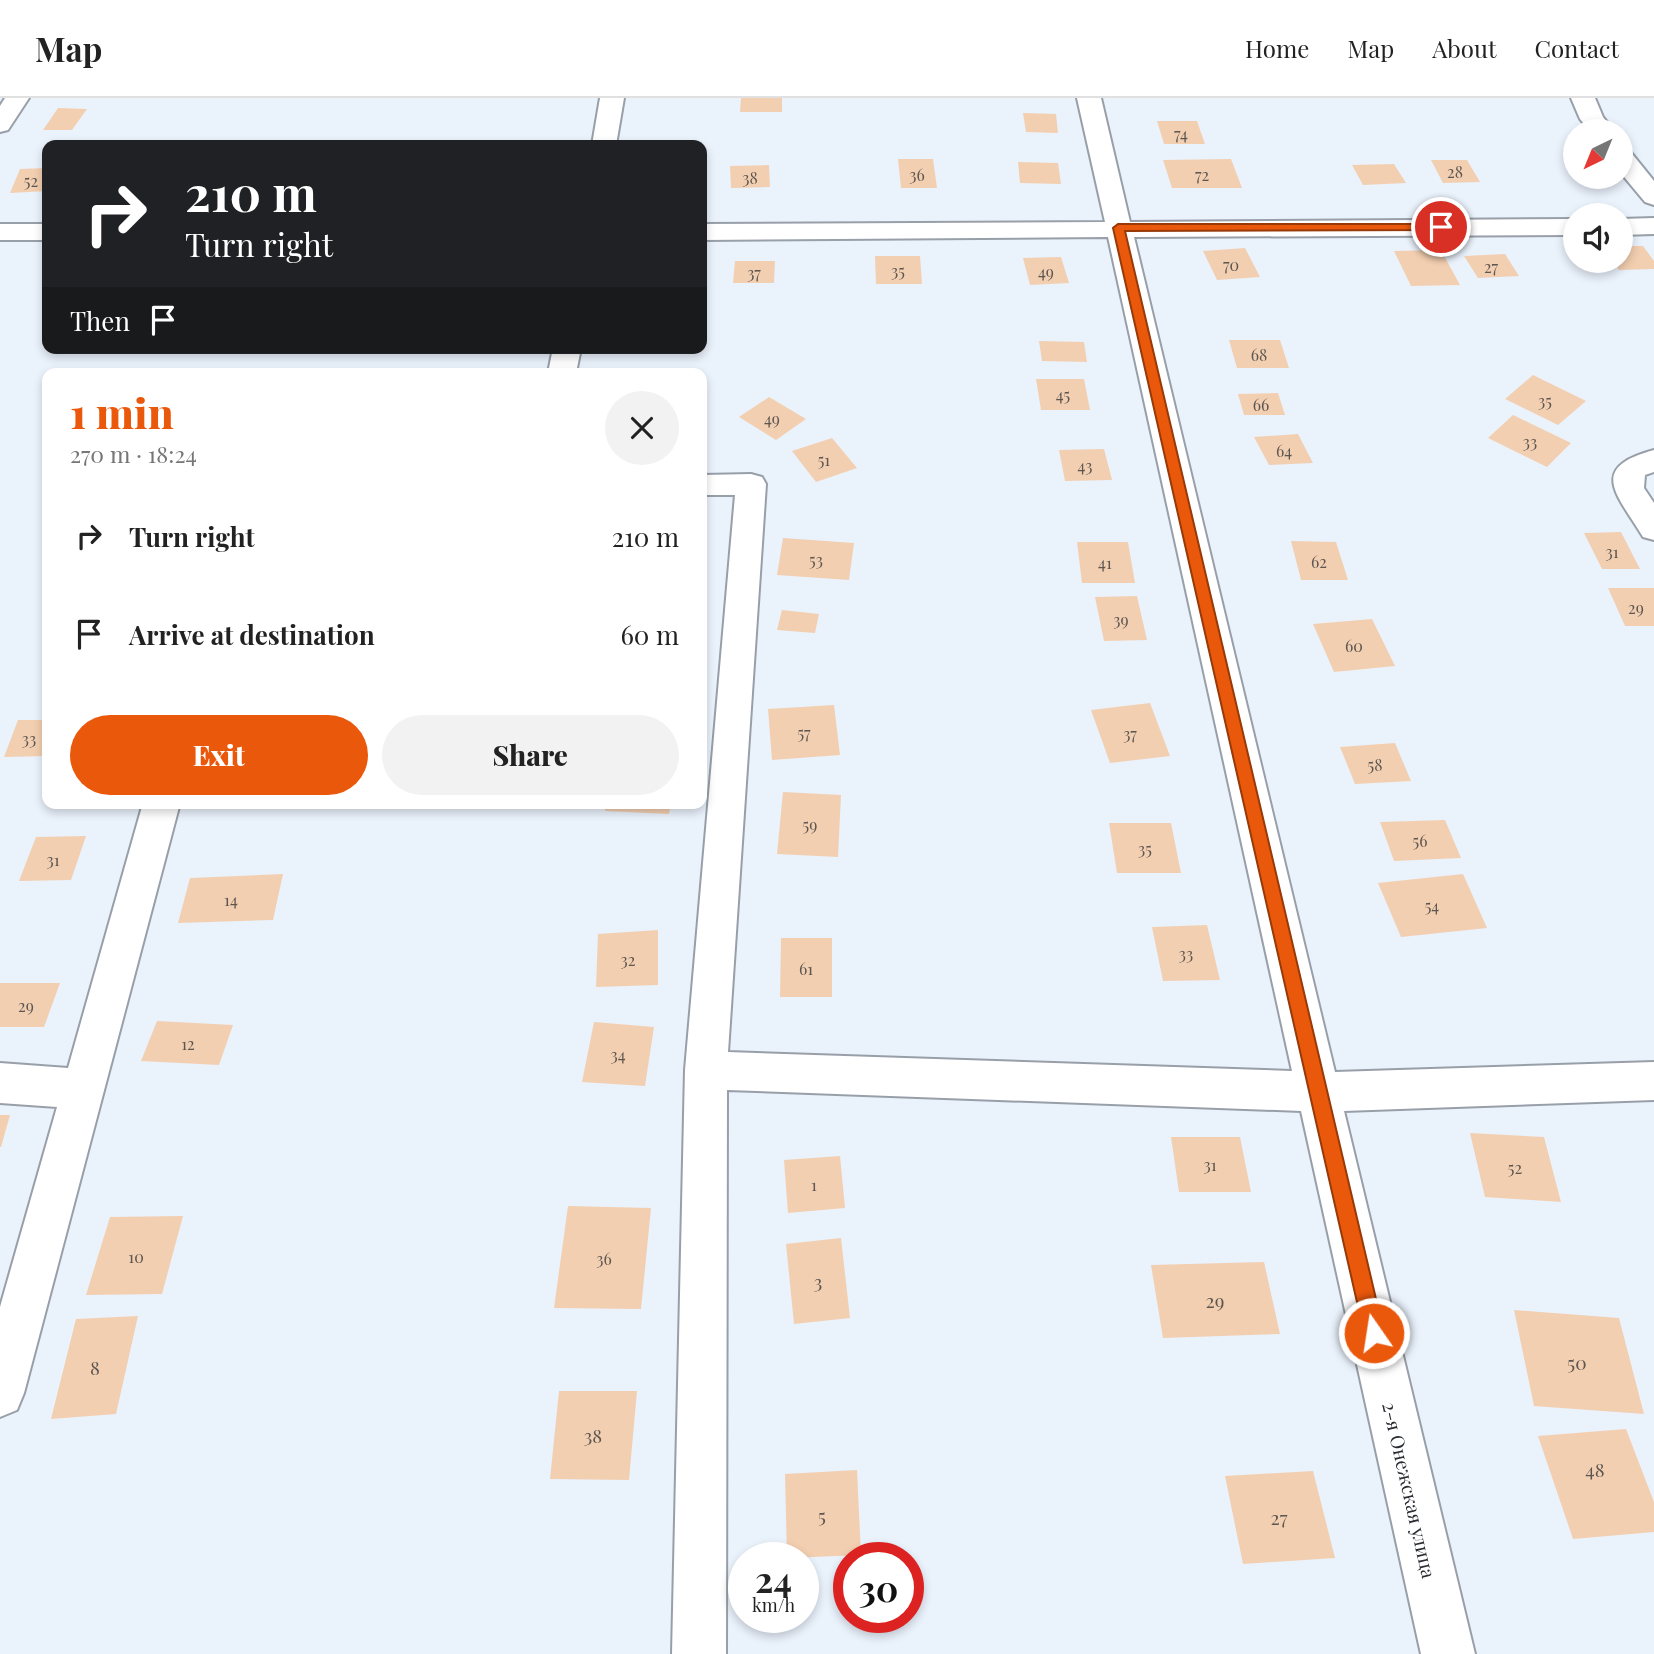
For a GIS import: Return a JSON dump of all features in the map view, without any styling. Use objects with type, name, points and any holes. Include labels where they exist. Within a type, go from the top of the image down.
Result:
[{"type":"street","points":[[0,125],[16,98]]},
{"type":"street","points":[[605,140],[612,98]]},
{"type":"street","name":"2-я Онежская улица","points":[[1089,98],[1448,1654]]},
{"type":"street","points":[[1583,98],[1592,119]]},
{"type":"street","points":[[1633,171],[1654,197]]},
{"type":"street","points":[[1633,227],[1654,226]]},
{"type":"street","points":[[707,232],[1563,227]]},
{"type":"street","points":[[0,232],[42,232]]},
{"type":"street","points":[[1654,460],[1630,470],[1629,488],[1654,529]]},
{"type":"street","points":[[699,1654],[706,1070],[751,484],[707,485]]},
{"type":"street","points":[[0,1393],[160,809]]},
{"type":"street","points":[[706,1070],[1318,1092],[1654,1082]]},
{"type":"street","points":[[0,1083],[82,1088]]},
{"type":"building","points":[[741,98],[782,98],[782,112],[740,112]]},
{"type":"building","points":[[58,108],[87,109],[72,130],[43,130]]},
{"type":"building","points":[[1023,113],[1056,114],[1058,133],[1026,132]]},
{"type":"building","points":[[1157,121],[1197,121],[1205,144],[1164,144]]},
{"type":"building","points":[[898,159],[933,159],[937,188],[901,188]]},
{"type":"building","points":[[1231,159],[1242,188],[1172,188],[1163,160]]},
{"type":"building","points":[[1431,160],[1467,160],[1480,182],[1443,183]]},
{"type":"building","points":[[1018,162],[1058,163],[1061,184],[1020,183]]},
{"type":"building","points":[[1394,164],[1406,183],[1363,185],[1352,165]]},
{"type":"building","points":[[769,165],[770,187],[731,188],[730,166]]},
{"type":"building","points":[[42,168],[42,191],[10,193],[20,169]]},
{"type":"building","points":[[1633,246],[1643,246],[1654,261],[1654,269],[1633,270]]},
{"type":"building","points":[[1245,248],[1260,277],[1217,280],[1203,251]]},
{"type":"building","points":[[1441,250],[1460,285],[1411,286],[1394,251]]},
{"type":"building","points":[[1505,254],[1519,276],[1478,278],[1464,256]]},
{"type":"building","points":[[875,256],[920,256],[922,284],[876,284]]},
{"type":"building","points":[[1061,257],[1069,283],[1030,285],[1023,258]]},
{"type":"building","points":[[735,261],[775,261],[774,283],[733,283]]},
{"type":"building","points":[[1229,340],[1280,340],[1289,368],[1237,368]]},
{"type":"building","points":[[1039,341],[1084,342],[1087,362],[1042,361]]},
{"type":"building","points":[[1533,375],[1586,401],[1558,425],[1505,399]]},
{"type":"building","points":[[1036,379],[1084,379],[1090,410],[1041,410]]},
{"type":"building","points":[[1278,393],[1285,415],[1244,415],[1238,394]]},
{"type":"building","points":[[769,397],[806,419],[776,440],[739,417]]},
{"type":"building","points":[[1513,415],[1571,443],[1547,467],[1488,438]]},
{"type":"building","points":[[1298,434],[1313,463],[1269,465],[1254,437]]},
{"type":"building","points":[[832,438],[857,468],[816,482],[792,451]]},
{"type":"building","points":[[1104,449],[1112,480],[1065,481],[1059,450]]},
{"type":"building","points":[[1621,532],[1640,569],[1602,569],[1584,533]]},
{"type":"building","points":[[783,538],[854,543],[849,580],[777,575]]},
{"type":"building","points":[[1291,541],[1336,542],[1348,580],[1301,580]]},
{"type":"building","points":[[1077,542],[1128,542],[1135,583],[1082,583]]},
{"type":"building","points":[[1608,588],[1654,588],[1654,626],[1625,626]]},
{"type":"building","points":[[1137,596],[1147,640],[1104,641],[1095,597]]},
{"type":"building","points":[[782,610],[819,614],[815,633],[777,630]]},
{"type":"building","points":[[1372,619],[1395,666],[1334,672],[1313,624]]},
{"type":"building","points":[[1150,703],[1170,756],[1110,763],[1091,710]]},
{"type":"building","points":[[834,705],[840,755],[772,760],[768,709]]},
{"type":"building","points":[[18,720],[42,720],[42,756],[4,757]]},
{"type":"building","points":[[1395,743],[1411,781],[1355,784],[1340,747]]},
{"type":"building","points":[[783,792],[841,795],[838,857],[777,854]]},
{"type":"building","points":[[605,809],[670,809],[669,814]]},
{"type":"building","points":[[1445,820],[1461,858],[1394,861],[1380,822]]},
{"type":"building","points":[[1109,823],[1171,823],[1181,873],[1117,873]]},
{"type":"building","points":[[86,836],[71,880],[19,881],[36,837]]},
{"type":"building","points":[[283,874],[273,920],[178,923],[190,878]]},
{"type":"building","points":[[1463,874],[1487,928],[1401,937],[1378,883]]},
{"type":"building","points":[[1207,925],[1220,980],[1163,981],[1152,927]]},
{"type":"building","points":[[658,930],[658,985],[596,987],[598,934]]},
{"type":"building","points":[[781,938],[832,938],[832,997],[780,997]]},
{"type":"building","points":[[0,983],[60,983],[44,1027],[0,1027]]},
{"type":"building","points":[[157,1021],[233,1025],[219,1065],[141,1061]]},
{"type":"building","points":[[594,1022],[654,1027],[645,1086],[582,1082]]},
{"type":"building","points":[[0,1115],[10,1115],[1,1147],[0,1147]]},
{"type":"building","points":[[1470,1133],[1544,1137],[1561,1202],[1485,1197]]},
{"type":"building","points":[[1171,1137],[1240,1137],[1251,1192],[1179,1192]]},
{"type":"building","points":[[840,1156],[845,1208],[788,1213],[784,1160]]},
{"type":"building","points":[[568,1206],[651,1208],[641,1309],[554,1308]]},
{"type":"building","points":[[183,1216],[162,1294],[86,1295],[110,1217]]},
{"type":"building","points":[[841,1238],[850,1318],[794,1324],[786,1244]]},
{"type":"building","points":[[1264,1262],[1280,1334],[1163,1338],[1151,1265]]},
{"type":"building","points":[[1514,1310],[1619,1318],[1644,1414],[1534,1406]]},
{"type":"building","points":[[138,1316],[116,1414],[51,1419],[76,1319]]},
{"type":"building","points":[[559,1391],[637,1391],[629,1480],[550,1479]]},
{"type":"building","points":[[1626,1429],[1654,1502],[1654,1532],[1573,1539],[1538,1436]]},
{"type":"building","points":[[857,1470],[860,1542],[833,1542],[833,1556],[819,1557],[819,1542],[787,1542],[785,1474]]},
{"type":"building","points":[[1313,1471],[1335,1558],[1243,1564],[1225,1476]]},
{"type":"route","points":[[1374,1333],[1118,228],[1441,227]]}]
